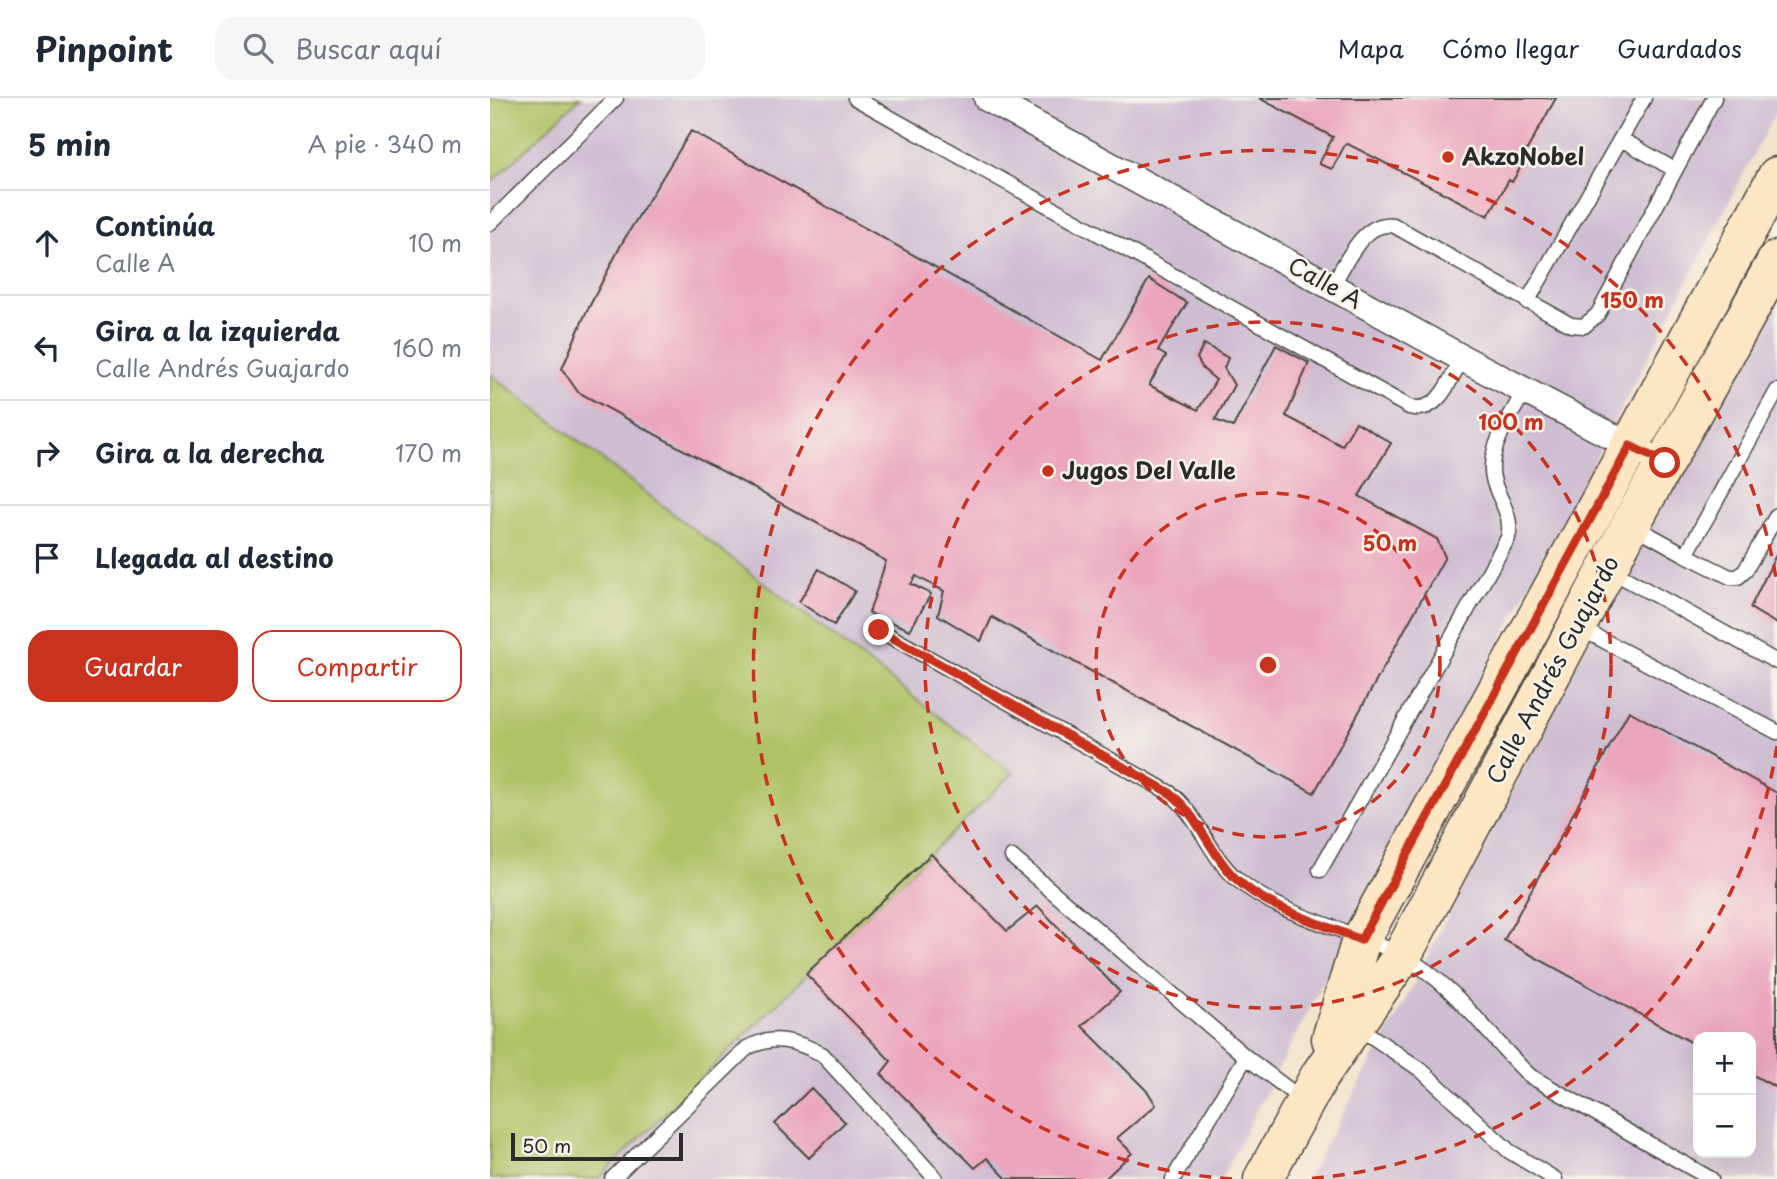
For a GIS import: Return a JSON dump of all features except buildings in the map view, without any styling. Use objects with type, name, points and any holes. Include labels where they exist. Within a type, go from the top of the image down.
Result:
[{"type":"main road","name":"Calle Andrés Guajardo","points":[[1346,1021],[1361,940],[1777,176]]},
{"type":"main road","name":"Calle Andrés Guajardo","points":[[1263,1179],[1313,1089],[1346,1021],[1402,956],[1631,524],[1777,260]]},
{"type":"street","name":"Calle A","points":[[987,98],[1462,358],[1665,463]]},
{"type":"lane","points":[[490,223],[616,98]]},
{"type":"lane","points":[[855,98],[1409,407],[1427,408],[1435,403],[1462,358]]},
{"type":"lane","points":[[1527,302],[1644,98]]},
{"type":"lane","points":[[1331,287],[1365,234],[1371,228],[1387,225],[1571,325],[1584,326],[1595,319],[1714,98]]},
{"type":"lane","points":[[1620,139],[1675,170]]},
{"type":"lane","points":[[1320,870],[1508,538],[1510,519],[1491,467],[1500,438],[1524,391]]},
{"type":"lane","points":[[1686,555],[1777,391]]},
{"type":"lane","points":[[1631,524],[1730,577],[1738,577],[1745,572],[1777,515]]},
{"type":"lane","points":[[1607,569],[1777,662]]},
{"type":"lane","points":[[1577,626],[1777,732]]},
{"type":"lane","points":[[879,630],[1170,793],[1195,818],[1236,879],[1280,906],[1402,956],[1457,995],[1506,1053],[1530,1076],[1711,1179]]},
{"type":"lane","points":[[1012,857],[1246,1057],[1313,1089]]},
{"type":"lane","points":[[1346,1021],[1420,1070],[1510,1151],[1555,1179]]},
{"type":"lane","points":[[612,1179],[747,1048],[775,1039],[803,1044],[822,1054],[936,1179]]},
{"type":"lane","points":[[1173,1179],[1246,1057]]},
{"type":"shaded area","points":[[580,98],[1777,98],[1777,109],[1221,1179],[598,1179],[1012,773],[490,374],[490,184]]},
{"type":"shaded area","points":[[1777,302],[1777,1179],[1307,1179],[1399,1012],[1616,586]]},
{"type":"green space","points":[[490,98],[580,98],[490,184]]},
{"type":"green space","points":[[490,374],[1013,773],[598,1179],[490,1179]]},
{"type":"place","name":"AkzoNobel","points":[[1448,157]]},
{"type":"place","name":"Jugos Del Valle","points":[[1048,471]]},
{"type":"route","points":[[879,630],[1170,793],[1184,804],[1195,818],[1224,866],[1236,879],[1280,906],[1361,940],[1630,446],[1665,463]]}]
